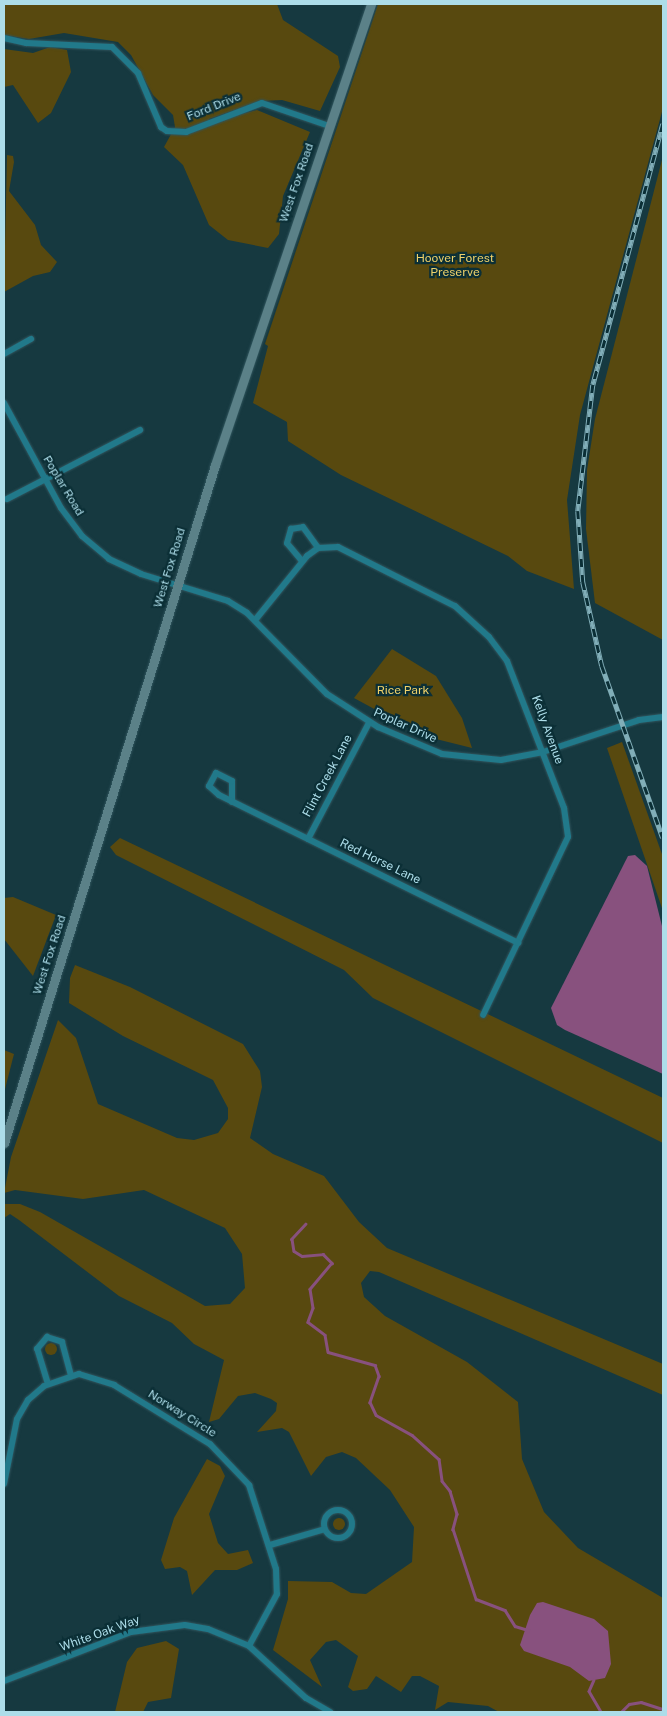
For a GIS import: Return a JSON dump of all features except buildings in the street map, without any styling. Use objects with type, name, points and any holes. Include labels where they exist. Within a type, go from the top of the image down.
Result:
[{"type":"street","name":"West Fox Road","points":[[4,1143],[178,586],[371,4]]},
{"type":"street","name":"Ford Drive","points":[[4,38],[26,44],[112,47],[138,73],[161,127],[167,131],[186,132],[262,104],[329,126]]},
{"type":"street","points":[[4,354],[31,339]]},
{"type":"street","name":"Poplar Road","points":[[4,403],[44,479],[82,536],[109,559],[178,586]]},
{"type":"street","points":[[7,499],[140,430]]},
{"type":"street","points":[[256,620],[302,560],[318,548],[303,527],[290,529],[287,543],[302,560]]},
{"type":"street","name":"Kelly Avenue","points":[[318,548],[345,549],[442,598],[479,626],[517,681],[564,808],[568,837],[483,1015]]},
{"type":"street","name":"Poplar Drive","points":[[178,586],[228,601],[256,620],[327,694],[369,723],[422,747],[463,759],[502,760],[543,752],[639,720],[663,717]]},
{"type":"street","name":"Flint Creek Lane","points":[[308,839],[369,723]]},
{"type":"street","name":"Red Horse Lane","points":[[232,802],[232,781],[216,773],[209,786],[232,802],[518,943]]},
{"type":"street","points":[[48,1384],[37,1349],[47,1337],[62,1342],[71,1376]]},
{"type":"street","name":"Norway Circle","points":[[4,1484],[17,1419],[28,1400],[48,1384],[71,1376],[97,1377],[210,1444],[249,1485],[270,1545],[277,1594],[249,1646]]},
{"type":"street","points":[[335,1510],[351,1519],[344,1536],[333,1537],[325,1529],[326,1517],[335,1510]]},
{"type":"street","points":[[270,1545],[325,1529]]},
{"type":"street","name":"White Oak Way","points":[[4,1682],[159,1626],[208,1629],[249,1646],[306,1698],[330,1712]]},
{"type":"green space","points":[[4,4],[277,4],[283,20],[338,56],[340,67],[320,111],[282,100],[260,101],[209,119],[210,122],[257,110],[310,132],[283,196],[279,234],[268,248],[228,240],[209,225],[183,165],[164,147],[175,127],[173,115],[153,95],[131,55],[118,42],[64,33],[29,39],[4,35]]},
{"type":"green space","name":"Hoover Forest Preserve","points":[[378,4],[663,4],[663,108],[580,415],[567,500],[574,589],[527,571],[508,556],[341,475],[288,441],[287,422],[253,403],[268,346],[265,344]]},
{"type":"green space","points":[[50,47],[67,50],[71,72],[51,113],[38,123],[13,85],[4,87],[4,49],[33,53]]},
{"type":"green space","points":[[7,155],[13,156],[14,162],[9,191],[35,225],[41,245],[57,262],[50,272],[33,276],[4,292]]},
{"type":"green space","points":[[663,156],[663,640],[595,603],[586,529],[587,470],[595,419]]},
{"type":"green space","name":"Rice Park","points":[[392,649],[436,676],[462,718],[472,748],[424,736],[354,698]]},
{"type":"green space","points":[[622,742],[663,857],[663,911],[607,748]]},
{"type":"green space","points":[[120,838],[663,1098],[663,1143],[373,998],[344,970],[116,855],[110,847]]},
{"type":"green space","points":[[13,897],[56,915],[33,976],[4,939],[4,898]]},
{"type":"green space","points":[[75,965],[130,987],[243,1044],[260,1071],[262,1087],[250,1138],[273,1154],[324,1176],[359,1222],[387,1248],[663,1364],[663,1395],[379,1272],[370,1271],[361,1283],[364,1297],[385,1316],[467,1362],[518,1402],[522,1459],[544,1512],[578,1548],[663,1598],[663,1712],[499,1712],[488,1706],[448,1702],[435,1710],[439,1686],[420,1676],[412,1676],[401,1692],[376,1676],[367,1689],[353,1691],[348,1687],[358,1656],[336,1640],[326,1642],[310,1660],[322,1687],[273,1650],[288,1599],[288,1581],[332,1582],[351,1593],[366,1594],[412,1562],[414,1527],[390,1490],[356,1458],[342,1452],[326,1457],[311,1476],[289,1432],[282,1428],[257,1432],[276,1411],[277,1403],[271,1399],[255,1393],[238,1396],[219,1419],[209,1422],[224,1360],[194,1344],[172,1323],[119,1296],[10,1214],[4,1218],[4,1204],[20,1204],[40,1212],[205,1306],[230,1304],[245,1288],[242,1254],[225,1228],[144,1190],[83,1199],[15,1190],[4,1193],[11,1157],[58,1020],[76,1038],[98,1104],[177,1138],[194,1140],[218,1133],[228,1119],[228,1108],[213,1080],[123,1036],[69,1003],[70,978]]},
{"type":"green space","points":[[4,1050],[14,1054],[4,1093]]},
{"type":"green space","points":[[49,1343],[53,1343],[57,1349],[53,1355],[49,1355],[45,1351],[45,1347]]},
{"type":"green space","points":[[207,1459],[220,1466],[225,1476],[209,1514],[218,1543],[228,1554],[248,1550],[253,1563],[237,1570],[215,1570],[192,1595],[187,1571],[180,1567],[165,1569],[161,1560],[174,1518]]},
{"type":"green space","points":[[337,1518],[341,1518],[345,1524],[341,1530],[337,1530],[333,1526],[333,1522]]},
{"type":"green space","points":[[166,1641],[179,1649],[171,1698],[148,1702],[143,1712],[115,1712],[127,1662],[137,1648]]},
{"type":"shaded area","points":[[635,855],[647,866],[663,930],[663,1074],[565,1030],[557,1025],[551,1008],[628,856]]},
{"type":"shaded area","points":[[543,1602],[594,1619],[608,1631],[611,1664],[605,1678],[589,1681],[570,1667],[524,1651],[520,1645],[530,1615],[537,1603]]},
{"type":"waterway","points":[[306,1224],[292,1239],[294,1251],[302,1256],[323,1254],[332,1263],[310,1289],[313,1308],[308,1322],[325,1335],[328,1352],[375,1365],[379,1376],[370,1402],[376,1415],[412,1435],[439,1459],[442,1481],[450,1491],[457,1514],[453,1529],[476,1599],[505,1610],[515,1626],[528,1630]]},
{"type":"waterway","points":[[594,1680],[589,1691],[601,1712]]},
{"type":"waterway","points":[[621,1712],[629,1704],[641,1702],[663,1709]]},
{"type":"railway","points":[[663,124],[593,385],[578,511],[583,582],[602,666],[663,838]]}]
